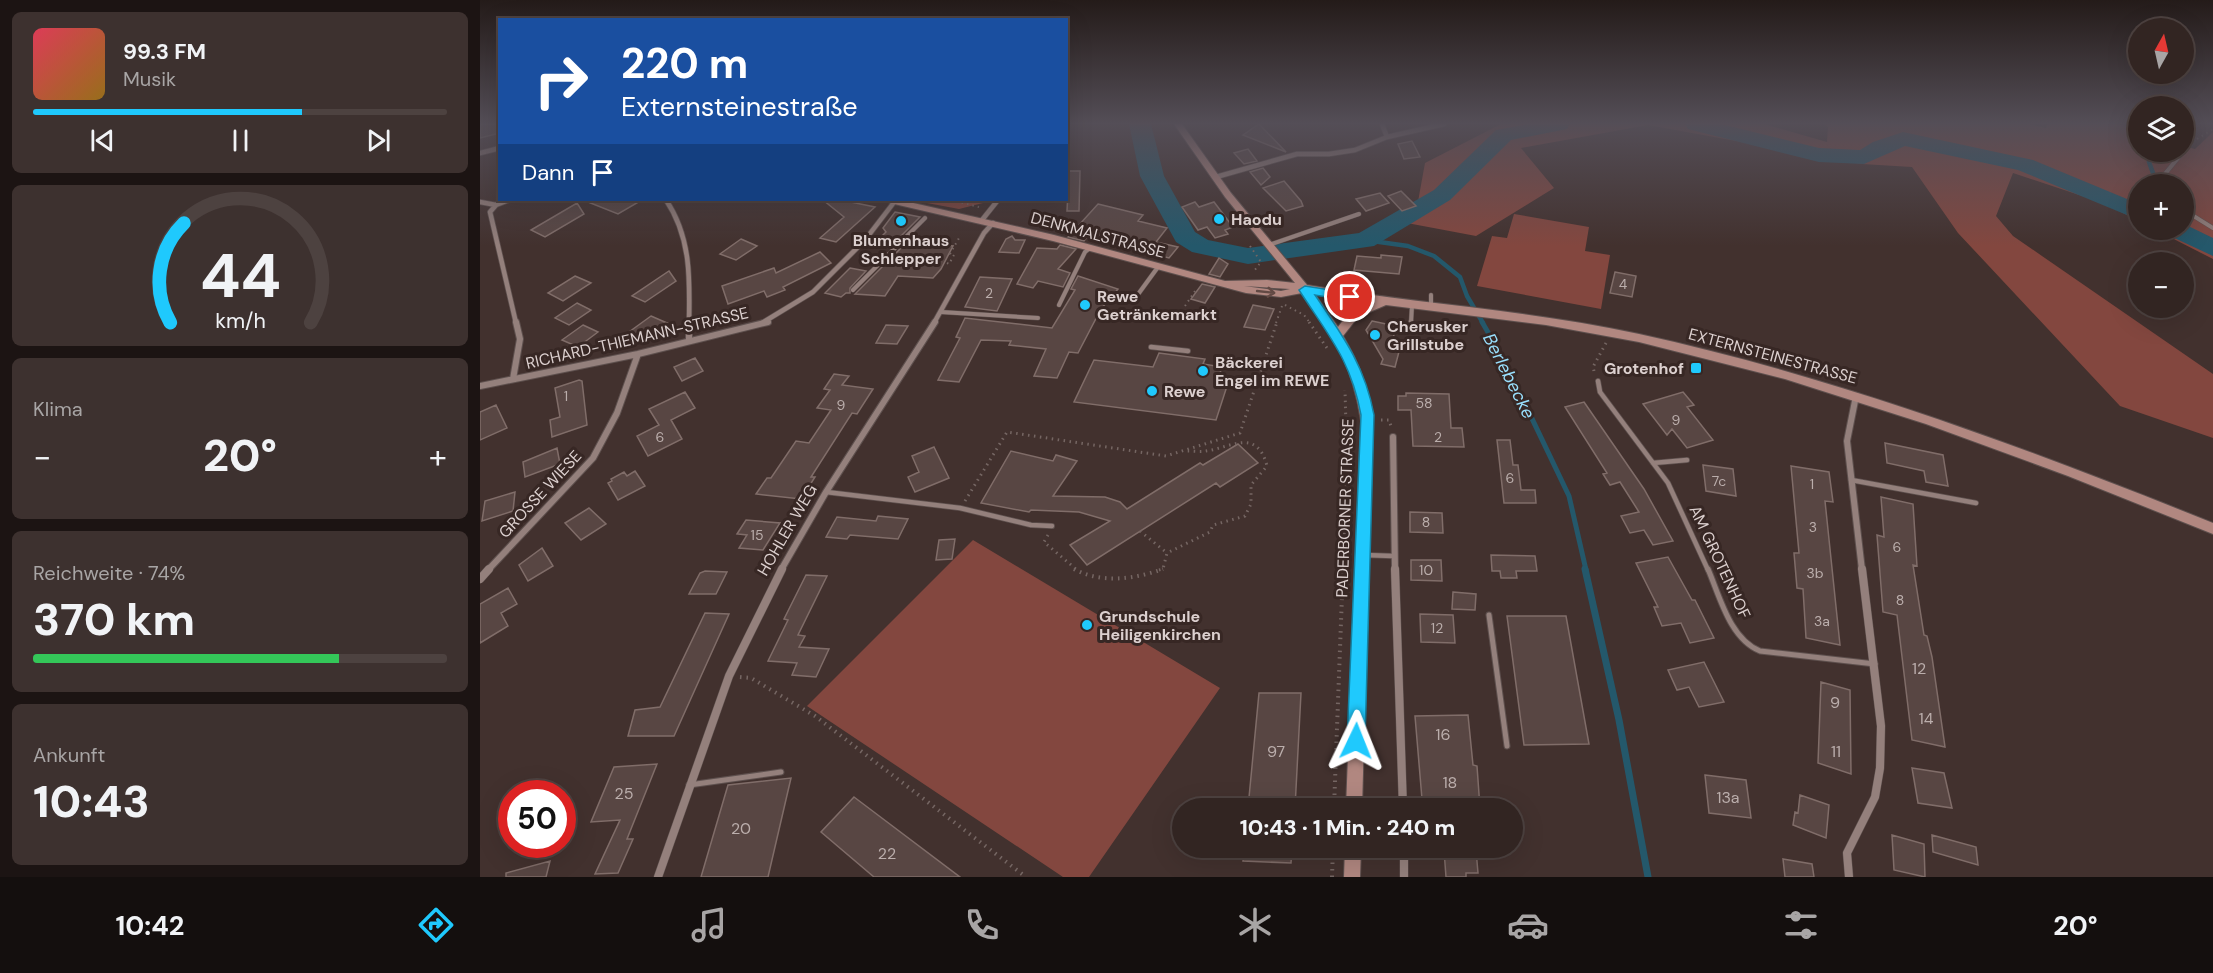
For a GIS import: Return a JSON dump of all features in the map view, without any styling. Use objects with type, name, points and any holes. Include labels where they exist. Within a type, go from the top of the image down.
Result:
[{"type":"main road","name":"PADERBORNER STRASSE","points":[[1207,165],[1338,334],[1362,387],[1367,421],[1354,798]]},
{"type":"main road","name":"DENKMALSTRASSE","points":[[897,201],[982,220],[1227,284],[1269,293],[1305,290]]},
{"type":"main road","name":"EXTERNSTEINESTRASSE","points":[[1305,290],[1412,304],[1431,301],[1461,310],[1503,314],[1608,332],[1735,361],[1856,396],[2056,466],[2213,529]]},
{"type":"main road","points":[[1338,334],[1354,314],[1364,308],[1390,302]]},
{"type":"main road","points":[[1352,877],[1353,858]]},
{"type":"street","points":[[1216,177],[1259,165]]},
{"type":"street","points":[[507,201],[490,212],[520,339],[513,379]]},
{"type":"street","points":[[667,201],[678,216],[689,272],[689,341]]},
{"type":"street","name":"RICHARD-THIEMANN-STRASSE","points":[[480,386],[638,354],[758,325],[804,299],[854,252],[892,201]]},
{"type":"street","points":[[982,220],[997,201]]},
{"type":"street","points":[[480,202],[496,206]]},
{"type":"street","name":"HOHLER WEG","points":[[658,877],[729,676],[770,590],[826,492],[941,312],[984,233],[993,223]]},
{"type":"street","name":"GROSSE WIESE","points":[[480,579],[593,458],[617,413],[638,354]]},
{"type":"street","points":[[1849,877],[1847,854],[1875,797],[1880,768],[1881,726],[1847,441],[1856,396]]},
{"type":"street","points":[[1393,437],[1393,556],[1399,648],[1403,798]]},
{"type":"street","points":[[1404,858],[1404,877]]},
{"type":"lane","points":[[1269,245],[1359,214]]},
{"type":"lane","points":[[2194,216],[2213,228]]},
{"type":"lane","points":[[853,290],[925,218]]},
{"type":"lane","points":[[1059,305],[1085,252],[1090,248]]},
{"type":"lane","points":[[1139,293],[1158,267]]},
{"type":"lane","points":[[1411,326],[1412,304]]},
{"type":"lane","points":[[941,312],[1038,318]]},
{"type":"lane","points":[[1151,347],[1188,351]]},
{"type":"lane","name":"AM GROTENHOF","points":[[1598,381],[1600,392],[1668,483],[1738,635],[1748,646],[1760,651],[1875,664]]},
{"type":"lane","points":[[1653,463],[1687,460]]},
{"type":"lane","points":[[1851,480],[1976,503]]},
{"type":"lane","points":[[826,492],[960,508],[1031,525],[1052,526]]},
{"type":"lane","points":[[1361,555],[1393,556]]},
{"type":"lane","points":[[1489,615],[1507,746]]},
{"type":"lane","points":[[690,785],[781,772]]},
{"type":"path","points":[[968,201],[990,212]]},
{"type":"path","points":[[931,244],[935,236]]},
{"type":"path","points":[[955,262],[949,260],[954,255],[950,254],[959,238]]},
{"type":"path","points":[[1250,246],[1261,262],[1258,269],[1253,272]]},
{"type":"path","points":[[906,266],[910,260],[908,255]]},
{"type":"path","points":[[1185,306],[1198,286]]},
{"type":"path","points":[[960,508],[1007,432],[1166,456],[1240,433],[1282,304],[1304,315],[1334,360]]},
{"type":"path","points":[[1598,381],[1593,367],[1602,354],[1608,332]]},
{"type":"path","points":[[1334,798],[1347,464],[1344,387]]},
{"type":"path","points":[[1367,421],[1389,420],[1393,437]]},
{"type":"path","points":[[1052,526],[1044,542],[1081,573],[1110,578],[1149,574],[1163,569],[1167,553],[1210,532],[1213,525],[1245,516],[1251,504],[1251,485],[1267,466],[1264,454],[1254,445],[1232,442],[1207,452],[1183,451]]},
{"type":"path","points":[[1140,531],[1167,553]]},
{"type":"path","points":[[729,676],[751,678],[815,716],[1026,877]]},
{"type":"path","points":[[1332,877],[1333,858]]},
{"type":"shaded area","points":[[1425,165],[1535,165],[1554,188],[1476,236],[1391,220],[1417,207]]},
{"type":"shaded area","points":[[1877,165],[2213,165],[2213,259],[2176,240],[2194,240],[2194,174],[2128,174],[2128,216],[2103,203],[2013,173],[1996,216],[2013,236],[2128,315],[2128,318],[2132,318],[2213,374],[2213,438],[2120,406],[1958,233],[1912,167]]},
{"type":"shaded area","points":[[916,201],[984,201],[959,209]]},
{"type":"shaded area","points":[[1514,214],[1589,227],[1585,251],[1610,255],[1601,309],[1477,286],[1492,236],[1507,238]]},
{"type":"shaded area","points":[[973,540],[1220,688],[1089,877],[1063,877],[807,706]]},
{"type":"building","points":[[1263,168],[1270,177],[1261,185],[1250,172]]},
{"type":"building","points":[[1069,171],[1080,171],[1079,211],[1067,211]]},
{"type":"building","points":[[1284,181],[1303,206],[1286,211],[1263,188]]},
{"type":"building","points":[[1401,191],[1416,206],[1402,211],[1388,196]]},
{"type":"building","points":[[1380,193],[1389,203],[1366,211],[1356,199]]},
{"type":"building","points":[[586,201],[640,201],[618,214]]},
{"type":"building","points":[[824,201],[846,201],[875,207],[836,242],[820,238],[844,217]]},
{"type":"building","points":[[1195,202],[1199,207],[1214,202],[1233,227],[1225,230],[1228,234],[1215,238],[1207,227],[1198,230],[1182,207]]},
{"type":"building","points":[[577,203],[584,214],[545,237],[531,230]]},
{"type":"building","points":[[1098,204],[1143,215],[1138,221],[1167,228],[1156,242],[1178,247],[1169,258],[1146,252],[1149,249],[1100,237],[1098,240],[1087,237],[1084,241],[1068,237]]},
{"type":"building","points":[[895,212],[920,217],[889,248],[873,245],[886,232],[883,228]]},
{"type":"building","points":[[1012,236],[1015,240],[1025,240],[1019,253],[999,252],[1006,239]]},
{"type":"building","points":[[741,239],[757,246],[736,260],[720,254]]},
{"type":"building","points":[[907,242],[953,246],[941,269],[933,278],[898,276],[885,296],[855,294]]},
{"type":"building","points":[[1060,245],[1076,249],[1058,269],[1070,273],[1063,287],[1038,281],[1033,288],[1017,284],[1037,248],[1057,249]]},
{"type":"building","points":[[820,252],[831,263],[783,287],[785,290],[767,297],[764,291],[728,304],[722,286],[774,268],[776,273]]},
{"type":"building","points":[[1381,255],[1402,257],[1399,274],[1354,270],[1357,256],[1381,258]]},
{"type":"building","points":[[1219,258],[1228,264],[1220,277],[1209,274]]},
{"type":"building","points":[[850,268],[866,271],[850,288],[850,293],[841,297],[825,293]]},
{"type":"building","points":[[669,271],[676,281],[645,302],[632,296]]},
{"type":"building","points":[[1615,272],[1636,276],[1632,297],[1610,293]]},
{"type":"building","points":[[575,276],[591,283],[563,301],[548,293]]},
{"type":"building","points":[[1078,276],[1118,289],[1101,309],[1078,353],[1069,352],[1057,378],[1034,376],[1046,349],[1009,345],[1011,341],[981,340],[959,382],[938,380],[960,338],[956,337],[965,318],[1052,328],[1075,290],[1071,289]]},
{"type":"building","points":[[980,277],[1012,279],[997,311],[965,307]]},
{"type":"building","points":[[1202,284],[1215,287],[1205,303],[1191,299]]},
{"type":"building","points":[[577,303],[591,310],[569,325],[555,318]]},
{"type":"building","points":[[1253,305],[1274,309],[1265,330],[1244,327]]},
{"type":"building","points":[[651,316],[667,323],[645,338],[629,332]]},
{"type":"building","points":[[1372,321],[1396,326],[1392,343],[1401,344],[1395,367],[1381,364],[1383,359],[1366,330]]},
{"type":"building","points":[[583,325],[598,332],[578,347],[562,340]]},
{"type":"building","points":[[886,325],[908,326],[897,344],[876,343]]},
{"type":"building","name":"Rewe","points":[[1159,353],[1205,359],[1203,364],[1222,367],[1218,379],[1229,380],[1216,420],[1074,402],[1094,360],[1153,367]]},
{"type":"building","points":[[695,358],[703,371],[682,381],[674,367]]},
{"type":"building","points":[[834,374],[849,376],[842,385],[873,389],[857,414],[852,413],[811,477],[815,477],[801,499],[756,494],[767,478],[771,478],[796,441],[809,443],[831,410],[817,408],[830,390],[824,389]]},
{"type":"building","points":[[582,381],[587,425],[552,437],[550,420],[560,417],[555,388]]},
{"type":"building","points":[[685,392],[695,408],[671,420],[682,439],[648,456],[637,436],[659,425],[649,409]]},
{"type":"building","points":[[1683,392],[1694,405],[1687,407],[1713,440],[1687,448],[1672,429],[1667,435],[1643,404]]},
{"type":"building","points":[[1406,393],[1449,394],[1451,428],[1462,428],[1464,447],[1413,446],[1411,410],[1398,410],[1398,396],[1406,396]]},
{"type":"building","points":[[1584,402],[1644,489],[1673,541],[1653,545],[1644,530],[1630,533],[1621,516],[1639,512],[1620,482],[1610,485],[1603,474],[1607,473],[1565,407]]},
{"type":"building","points":[[496,405],[507,428],[480,440],[480,412]]},
{"type":"building","points":[[1497,440],[1510,440],[1513,465],[1518,465],[1521,490],[1535,490],[1536,503],[1504,503]]},
{"type":"building","points":[[1885,443],[1943,455],[1948,486],[1926,482],[1924,471],[1887,463]]},
{"type":"building","points":[[1238,444],[1258,463],[1220,487],[1216,483],[1087,565],[1070,545],[1110,521],[1079,512],[1031,510],[1029,512],[981,503],[1011,451],[1053,461],[1056,455],[1077,461],[1053,496],[1105,497],[1120,502],[1127,509],[1200,463],[1203,465]]},
{"type":"building","points":[[934,447],[949,478],[915,492],[908,477],[919,472],[912,456]]},
{"type":"building","points":[[557,448],[560,464],[525,477],[523,462]]},
{"type":"building","points":[[1703,465],[1733,469],[1736,496],[1706,491]]},
{"type":"building","points":[[1791,466],[1829,472],[1833,502],[1825,501],[1840,645],[1806,638],[1803,589],[1797,588],[1794,553],[1799,553]]},
{"type":"building","points":[[635,471],[645,486],[618,500],[608,483],[624,472],[627,476]]},
{"type":"building","points":[[515,492],[513,511],[482,521],[485,501]]},
{"type":"building","points":[[1881,497],[1913,504],[1917,566],[1913,565],[1924,635],[1927,636],[1932,657],[1945,747],[1912,740],[1897,615],[1883,612],[1877,535],[1884,537]]},
{"type":"building","points":[[589,508],[606,524],[581,540],[565,523]]},
{"type":"building","points":[[1410,512],[1442,513],[1443,533],[1410,532]]},
{"type":"building","points":[[878,516],[908,519],[898,539],[850,535],[847,539],[826,537],[837,517],[876,521]]},
{"type":"building","points":[[746,520],[780,523],[763,550],[739,548],[747,535],[737,534]]},
{"type":"building","points":[[955,539],[952,559],[936,560],[939,540]]},
{"type":"building","points":[[542,548],[553,566],[528,581],[519,565]]},
{"type":"building","points":[[1491,555],[1535,556],[1537,571],[1516,571],[1517,578],[1501,578],[1500,571],[1492,571]]},
{"type":"building","points":[[1668,557],[1692,600],[1695,600],[1714,638],[1690,643],[1681,623],[1662,626],[1654,607],[1658,607],[1636,563]]},
{"type":"building","points":[[1411,560],[1441,560],[1442,581],[1411,580]]},
{"type":"building","points":[[705,571],[727,572],[716,594],[689,594],[700,573]]},
{"type":"building","points":[[806,575],[827,576],[798,635],[805,636],[799,647],[829,649],[816,677],[792,675],[797,663],[768,661],[788,620],[784,619]]},
{"type":"building","points":[[508,588],[517,604],[501,613],[508,626],[480,643],[480,604]]},
{"type":"building","points":[[1453,592],[1476,594],[1475,610],[1452,609]]},
{"type":"building","points":[[705,613],[729,614],[674,736],[628,736],[635,710],[660,707]]},
{"type":"building","points":[[1420,614],[1453,615],[1455,643],[1421,642]]},
{"type":"building","points":[[1507,616],[1566,616],[1589,744],[1524,745]]},
{"type":"building","points":[[1704,662],[1724,702],[1699,707],[1689,687],[1677,690],[1668,670]]},
{"type":"building","points":[[1821,682],[1850,690],[1851,774],[1818,763]]},
{"type":"building","points":[[1259,693],[1301,693],[1296,798],[1249,798]]},
{"type":"building","points":[[1468,715],[1473,765],[1477,766],[1479,798],[1422,798],[1415,716]]},
{"type":"building","points":[[657,764],[627,839],[633,839],[618,873],[595,874],[620,820],[591,822],[614,767]]},
{"type":"building","points":[[1912,768],[1944,773],[1952,808],[1918,803]]},
{"type":"building","points":[[1705,775],[1746,780],[1751,818],[1709,813]]},
{"type":"building","points":[[791,778],[768,877],[701,877],[728,785]]},
{"type":"building","points":[[1800,795],[1829,805],[1826,838],[1793,825],[1795,812],[1798,813]]},
{"type":"building","points":[[854,797],[960,877],[874,877],[821,832]]},
{"type":"building","points":[[1892,835],[1924,844],[1925,877],[1894,870]]},
{"type":"building","points":[[1932,835],[1976,847],[1978,865],[1933,852]]},
{"type":"building","points":[[1243,858],[1291,858],[1291,863],[1243,861]]},
{"type":"building","points":[[1445,858],[1477,858],[1478,873],[1466,873],[1466,877],[1446,877]]},
{"type":"building","points":[[1783,859],[1812,864],[1814,877],[1785,877]]},
{"type":"building","points":[[550,861],[546,877],[506,877],[506,873]]},
{"type":"waterway","name":"Berlebecke","points":[[1149,165],[1152,176],[1185,237],[1201,246],[1248,256],[1365,240],[1442,195],[1473,165]]},
{"type":"waterway","points":[[2025,165],[2128,208]]},
{"type":"waterway","points":[[2150,165],[2153,174]]},
{"type":"waterway","points":[[2194,238],[2213,248]]},
{"type":"waterway","name":"Berlebecke","points":[[1365,240],[1408,246],[1434,256],[1460,277],[1467,296],[1483,323]]},
{"type":"waterway","name":"Berlebecke","points":[[1482,322],[1503,358],[1569,496],[1586,570]]},
{"type":"waterway","name":"Berlebecke","points":[[1585,569],[1619,720],[1648,877]]},
{"type":"place","name":"Haodu","points":[[1219,219]]},
{"type":"place","name":"Blumenhaus Schlepper","points":[[901,221]]},
{"type":"place","name":"Rewe Getränkemarkt","points":[[1085,305]]},
{"type":"place","name":"Cherusker Grillstube","points":[[1375,335]]},
{"type":"place","name":"Grotenhof","points":[[1696,368]]},
{"type":"place","name":"Bäckerei Engel im REWE","points":[[1203,371]]},
{"type":"place","name":"Rewe","points":[[1152,391]]},
{"type":"place","name":"Grundschule Heiligenkirchen","points":[[1087,625]]},
{"type":"route","points":[[1350,297],[1305,290],[1346,348],[1362,387],[1367,415],[1356,741]]}]
